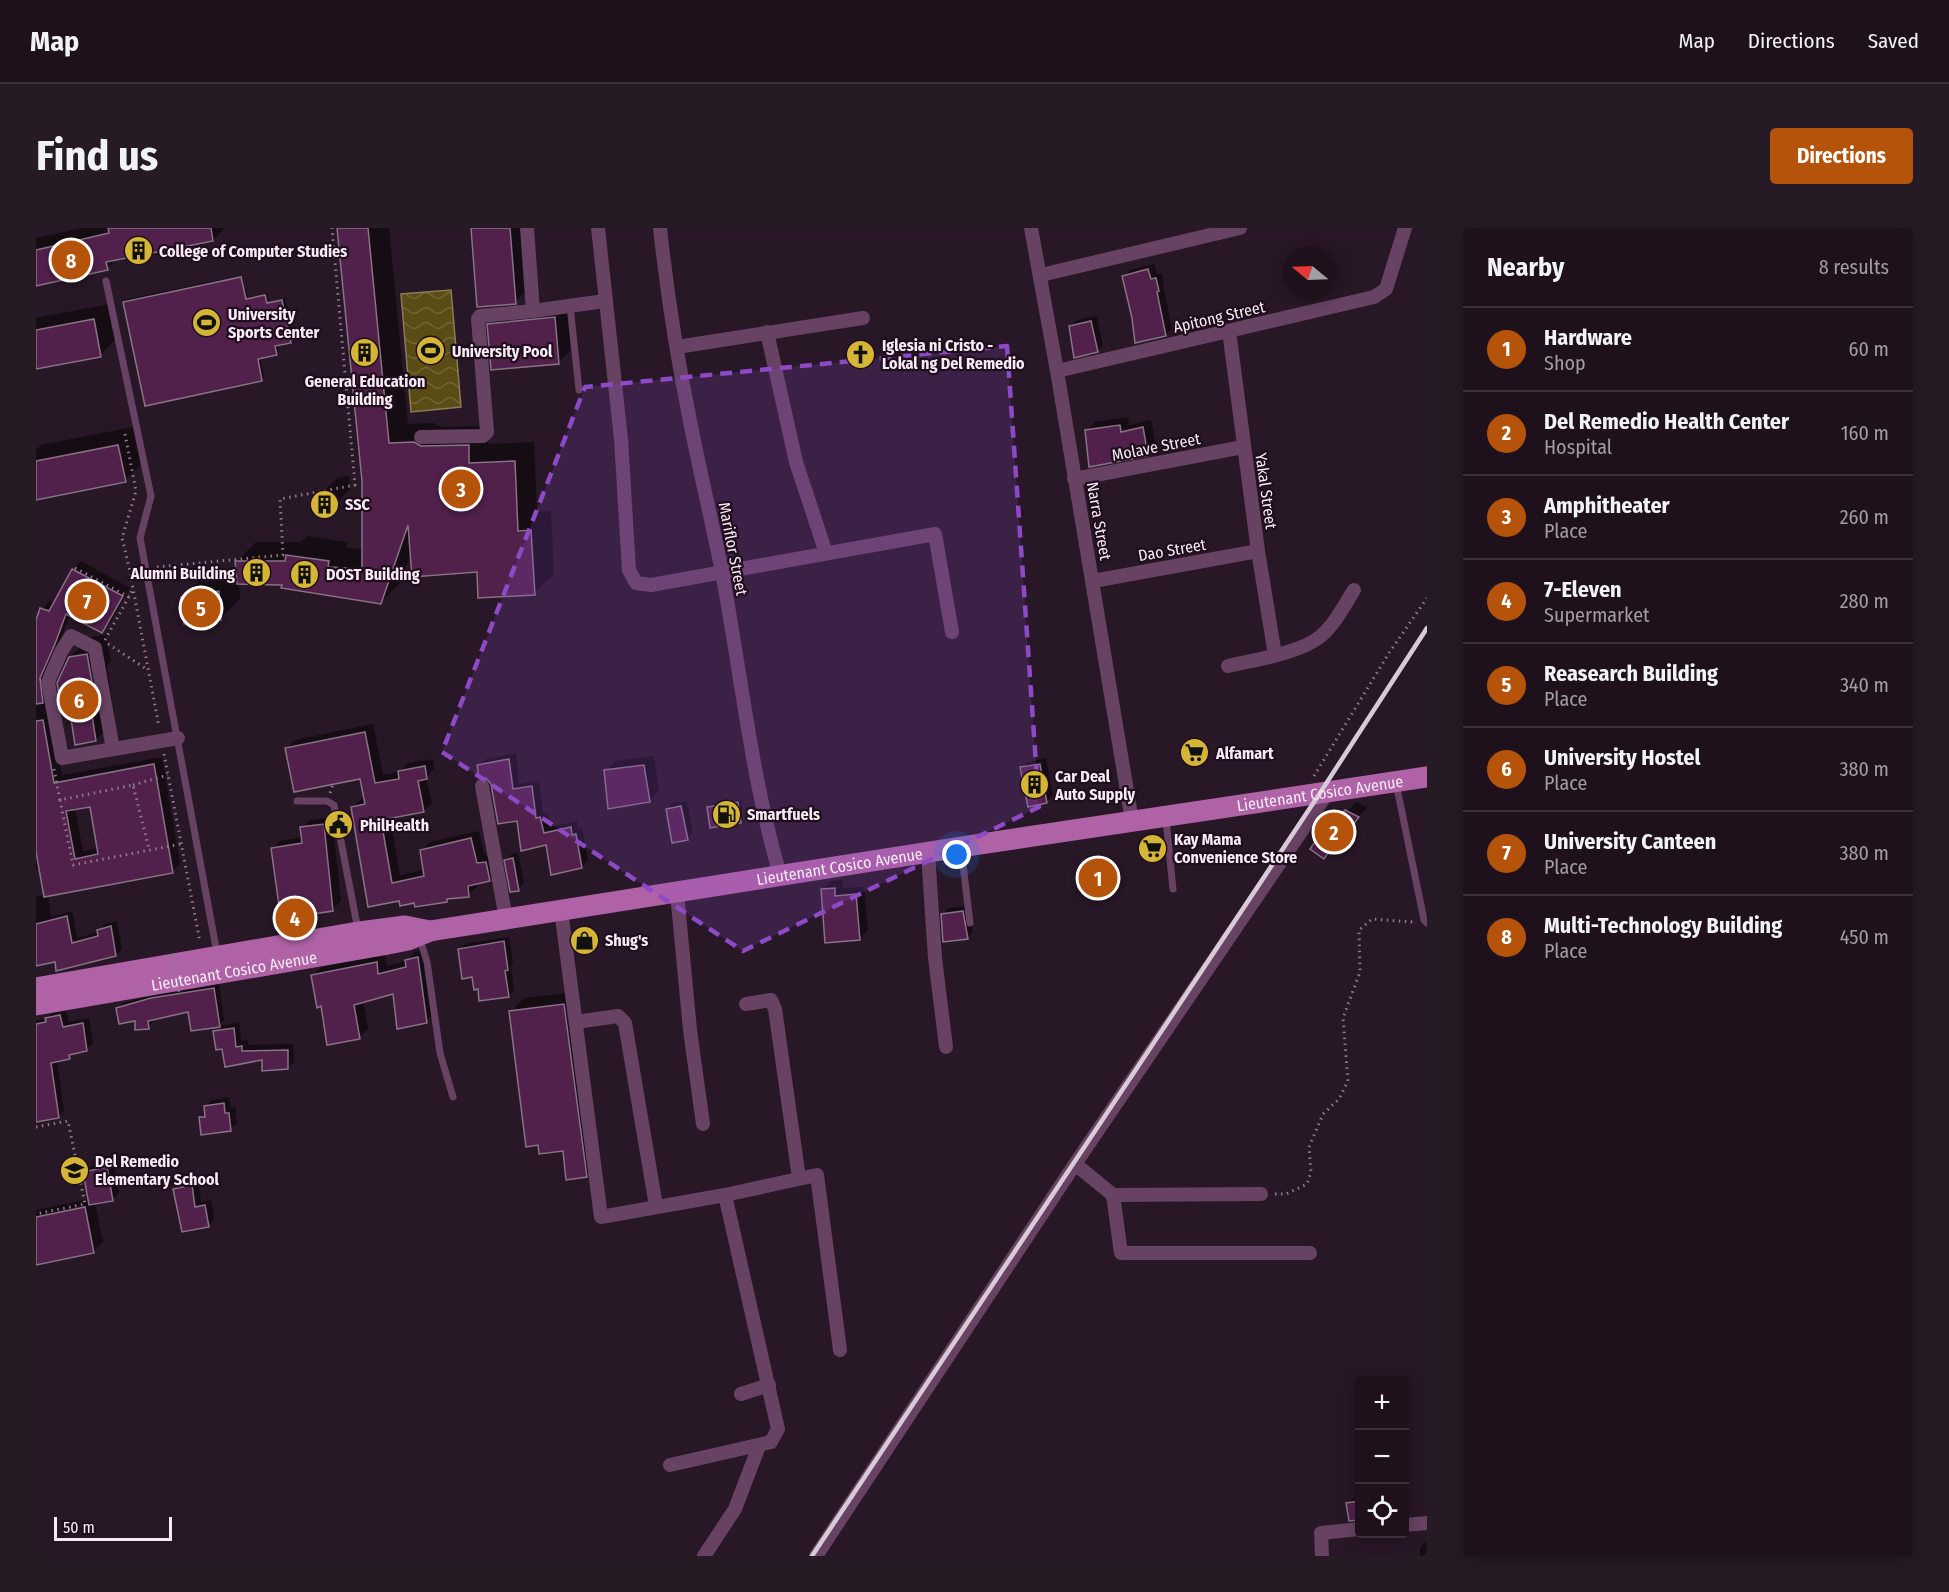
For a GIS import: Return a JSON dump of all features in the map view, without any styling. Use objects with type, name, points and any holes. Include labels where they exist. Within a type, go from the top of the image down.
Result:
[{"type":"main road","name":"Lieutenant Cosico Avenue","points":[[36,988],[405,926],[422,931],[506,919],[961,847],[1427,777]]},
{"type":"main road","name":"Lieutenant Cosico Avenue","points":[[36,1005],[372,947],[408,940],[422,931]]},
{"type":"street","points":[[527,228],[533,312]]},
{"type":"street","points":[[598,228],[621,439],[629,570],[636,583],[651,585],[935,534],[952,632]]},
{"type":"street","name":"Mariflor Street","points":[[660,228],[666,283],[689,420],[722,573],[751,753],[780,875]]},
{"type":"street","name":"Narra Street","points":[[1031,228],[1058,371],[1132,821]]},
{"type":"street","points":[[1041,274],[1240,228]]},
{"type":"street","name":"Apitong Street","points":[[1058,371],[1374,297],[1386,289],[1405,228]]},
{"type":"street","points":[[422,437],[483,436],[487,432],[478,319],[483,315],[533,312],[605,301]]},
{"type":"street","points":[[677,347],[863,318]]},
{"type":"street","name":"Yakal Street","points":[[1229,331],[1243,447],[1275,655]]},
{"type":"street","points":[[767,332],[796,462],[826,553]]},
{"type":"street","name":"Molave Street","points":[[1074,479],[1243,447]]},
{"type":"street","name":"Dao Street","points":[[1093,581],[1258,551]]},
{"type":"street","points":[[1227,666],[1306,645],[1321,636],[1354,590]]},
{"type":"street","points":[[113,749],[95,648],[71,636],[48,682],[63,758],[178,738]]},
{"type":"street","points":[[482,786],[506,919]]},
{"type":"street","points":[[816,1556],[1075,1164],[1328,792]]},
{"type":"street","points":[[928,853],[935,958],[946,1047]]},
{"type":"street","points":[[677,892],[687,1008],[703,1124]]},
{"type":"street","points":[[561,910],[601,1217],[725,1195],[817,1175],[840,1350]]},
{"type":"street","points":[[746,1004],[771,1000],[775,1009],[799,1178]]},
{"type":"street","points":[[576,1022],[618,1016],[625,1023],[656,1206]]},
{"type":"street","points":[[1075,1164],[1113,1196],[1261,1194]]},
{"type":"street","points":[[670,1465],[771,1442],[778,1429],[725,1195]]},
{"type":"street","points":[[1113,1196],[1121,1253],[1310,1253]]},
{"type":"street","points":[[741,1394],[768,1384]]},
{"type":"street","points":[[704,1556],[735,1509],[759,1446]]},
{"type":"street","points":[[1409,1525],[1427,1523]]},
{"type":"street","points":[[1322,1556],[1321,1533],[1355,1529]]},
{"type":"lane","points":[[106,281],[151,496],[141,538],[178,738],[211,957]]},
{"type":"lane","points":[[570,306],[579,390]]},
{"type":"lane","points":[[1395,781],[1425,922]]},
{"type":"lane","points":[[297,801],[327,801],[334,805],[359,933]]},
{"type":"lane","points":[[1166,816],[1173,889]]},
{"type":"lane","points":[[961,847],[970,923]]},
{"type":"lane","points":[[422,931],[441,1053],[453,1097]]},
{"type":"path","points":[[129,567],[146,568],[283,555],[280,499],[355,485],[332,228]]},
{"type":"path","points":[[123,425],[136,491],[122,538],[182,844],[211,957]]},
{"type":"path","points":[[75,568],[129,597]]},
{"type":"path","points":[[133,590],[104,642],[149,671]]},
{"type":"path","points":[[1302,795],[1389,653],[1427,598]]},
{"type":"path","points":[[53,765],[73,864],[182,844]]},
{"type":"path","points":[[60,800],[169,775]]},
{"type":"path","points":[[133,785],[149,849]]},
{"type":"path","points":[[1261,1194],[1286,1194],[1307,1184],[1311,1172],[1309,1147],[1323,1114],[1339,1099],[1348,1081],[1343,1018],[1360,972],[1359,930],[1372,919],[1425,922]]},
{"type":"path","points":[[171,955],[179,992]]},
{"type":"path","points":[[36,1127],[68,1121],[85,1204],[36,1214]]},
{"type":"highlighted area","points":[[1007,346],[1039,807],[743,951],[442,752],[585,387]]},
{"type":"water","name":"University Pool","points":[[451,290],[461,407],[411,412],[401,294]]},
{"type":"building","points":[[108,228],[211,228],[213,241],[106,262],[108,270],[36,286],[36,250],[109,233]]},
{"type":"building","points":[[337,228],[368,228],[389,443],[414,442],[421,446],[469,445],[469,463],[515,461],[518,531],[531,530],[535,595],[478,598],[477,572],[412,577],[408,525],[381,604],[281,588],[282,585],[237,584],[235,561],[285,561],[286,555],[329,561],[328,567],[362,569],[362,481]]},
{"type":"building","points":[[471,228],[510,228],[516,304],[477,307]]},
{"type":"building","points":[[1148,269],[1151,279],[1156,278],[1166,336],[1135,343],[1132,318],[1122,276]]},
{"type":"building","name":"University Sports Center","points":[[241,277],[246,299],[265,295],[267,303],[282,300],[291,343],[275,346],[277,355],[258,359],[262,381],[145,406],[123,302]]},
{"type":"building","points":[[555,317],[559,364],[491,370],[487,324]]},
{"type":"building","points":[[94,319],[101,357],[36,369],[36,330]]},
{"type":"building","points":[[1091,321],[1098,352],[1074,358],[1069,326]]},
{"type":"building","points":[[1120,425],[1121,432],[1143,427],[1148,456],[1089,467],[1085,430]]},
{"type":"building","points":[[118,445],[126,482],[36,500],[36,461]]},
{"type":"building","name":"SSC","points":[[330,495],[332,510],[317,513],[315,498]]},
{"type":"building","points":[[72,569],[123,596],[102,633],[66,614],[40,678],[43,703],[36,704],[36,620],[40,608],[49,611]]},
{"type":"building","points":[[219,591],[221,620],[184,624],[181,597]]},
{"type":"building","points":[[87,654],[92,682],[87,683],[96,741],[75,745],[68,699],[60,700],[57,683],[69,657]]},
{"type":"building","points":[[43,720],[54,783],[154,764],[173,873],[44,897],[36,852],[36,721]],"holes":[[[90,807],[98,854],[75,859],[66,811]]]},
{"type":"building","points":[[365,732],[375,783],[399,779],[398,771],[425,766],[427,779],[418,781],[424,812],[381,820],[392,883],[424,876],[420,850],[471,838],[477,863],[486,862],[490,881],[468,886],[469,897],[447,899],[447,902],[415,907],[414,903],[400,906],[399,901],[368,907],[351,807],[365,804],[360,779],[294,792],[285,748]]},
{"type":"building","points":[[509,759],[513,789],[532,786],[536,818],[540,817],[544,833],[571,827],[572,835],[576,834],[582,868],[551,875],[546,845],[521,851],[517,821],[498,824],[491,784],[486,778],[479,778],[477,765]]},
{"type":"building","name":"Car Deal Auto Supply","points":[[1040,764],[1047,803],[1028,807],[1020,767]]},
{"type":"building","points":[[644,765],[650,802],[608,809],[604,770]]},
{"type":"building","points":[[738,802],[741,823],[710,828],[707,807]]},
{"type":"building","points":[[681,806],[688,840],[672,843],[666,809]]},
{"type":"building","points":[[1345,810],[1359,817],[1342,839],[1339,837],[1324,859],[1310,849],[1324,829],[1327,831]]},
{"type":"building","points":[[324,824],[333,911],[306,915],[307,923],[282,927],[271,848],[302,843],[300,827]]},
{"type":"building","points":[[513,858],[519,891],[510,892],[504,860]]},
{"type":"building","points":[[835,888],[835,896],[856,894],[860,940],[825,943],[821,889]]},
{"type":"building","points":[[963,911],[968,939],[943,942],[941,914]]},
{"type":"building","points":[[67,916],[72,943],[98,936],[97,930],[111,926],[116,956],[56,971],[55,962],[36,966],[36,924]]},
{"type":"building","points":[[504,941],[509,997],[479,1001],[478,989],[474,990],[472,977],[462,979],[458,949]]},
{"type":"building","points":[[418,957],[427,1023],[397,1029],[393,994],[354,1005],[360,1039],[327,1045],[321,1006],[317,1008],[311,975],[377,962],[378,974],[406,967],[405,960]]},
{"type":"building","points":[[214,988],[220,1027],[191,1031],[188,1012],[148,1021],[149,1029],[135,1030],[135,1021],[119,1024],[116,1008],[151,998]]},
{"type":"building","points":[[564,1004],[587,1177],[566,1180],[563,1151],[539,1154],[538,1145],[526,1147],[509,1011]]},
{"type":"building","points":[[60,1015],[63,1027],[83,1023],[87,1051],[69,1055],[70,1059],[51,1063],[59,1118],[36,1122],[36,1024],[46,1022],[45,1018]]},
{"type":"building","points":[[234,1028],[236,1047],[242,1046],[242,1051],[288,1050],[288,1069],[262,1071],[262,1060],[225,1067],[222,1049],[216,1050],[213,1031]]},
{"type":"building","points":[[224,1103],[225,1113],[229,1113],[231,1131],[201,1135],[199,1117],[205,1117],[204,1106]]},
{"type":"building","points":[[107,1167],[113,1201],[89,1205],[83,1172]]},
{"type":"building","points":[[192,1185],[195,1207],[205,1205],[209,1227],[182,1232],[173,1189]]},
{"type":"building","points":[[85,1207],[94,1253],[36,1265],[36,1217]]},
{"type":"building","points":[[1355,1502],[1355,1520],[1349,1521],[1346,1503]]},
{"type":"railway","points":[[812,1556],[1320,793],[1427,628]]},
{"type":"place","name":"College of Computer Studies","points":[[138,251]]},
{"type":"place","name":"Multi-Technology Building","points":[[71,260]]},
{"type":"place","name":"University Sports Center","points":[[207,323]]},
{"type":"place","name":"University Pool","points":[[431,351]]},
{"type":"place","name":"General Education Building","points":[[365,353]]},
{"type":"place","name":"Iglesia ni Cristo - Lokal ng Del Remedio","points":[[861,354]]},
{"type":"place","name":"Amphitheater","points":[[461,489]]},
{"type":"place","name":"SSC","points":[[324,504]]},
{"type":"place","name":"Alumni Building","points":[[256,573]]},
{"type":"place","name":"DOST Building","points":[[305,574]]},
{"type":"place","name":"University Canteen","points":[[87,601]]},
{"type":"place","name":"Reasearch Building","points":[[201,608]]},
{"type":"place","name":"University Hostel","points":[[79,700]]},
{"type":"place","name":"Alfamart","points":[[1195,753]]},
{"type":"place","name":"Car Deal Auto Supply","points":[[1034,785]]},
{"type":"place","name":"Smartfuels","points":[[726,814]]},
{"type":"place","name":"PhilHealth","points":[[339,825]]},
{"type":"place","name":"Del Remedio Health Center","points":[[1334,832]]},
{"type":"place","name":"Kay Mama Convenience Store","points":[[1153,848]]},
{"type":"place","name":"Hardware","points":[[1098,878]]},
{"type":"place","name":"7-Eleven","points":[[295,918]]},
{"type":"place","name":"Shug's","points":[[584,940]]},
{"type":"place","name":"Del Remedio Elementary School","points":[[74,1170]]}]
